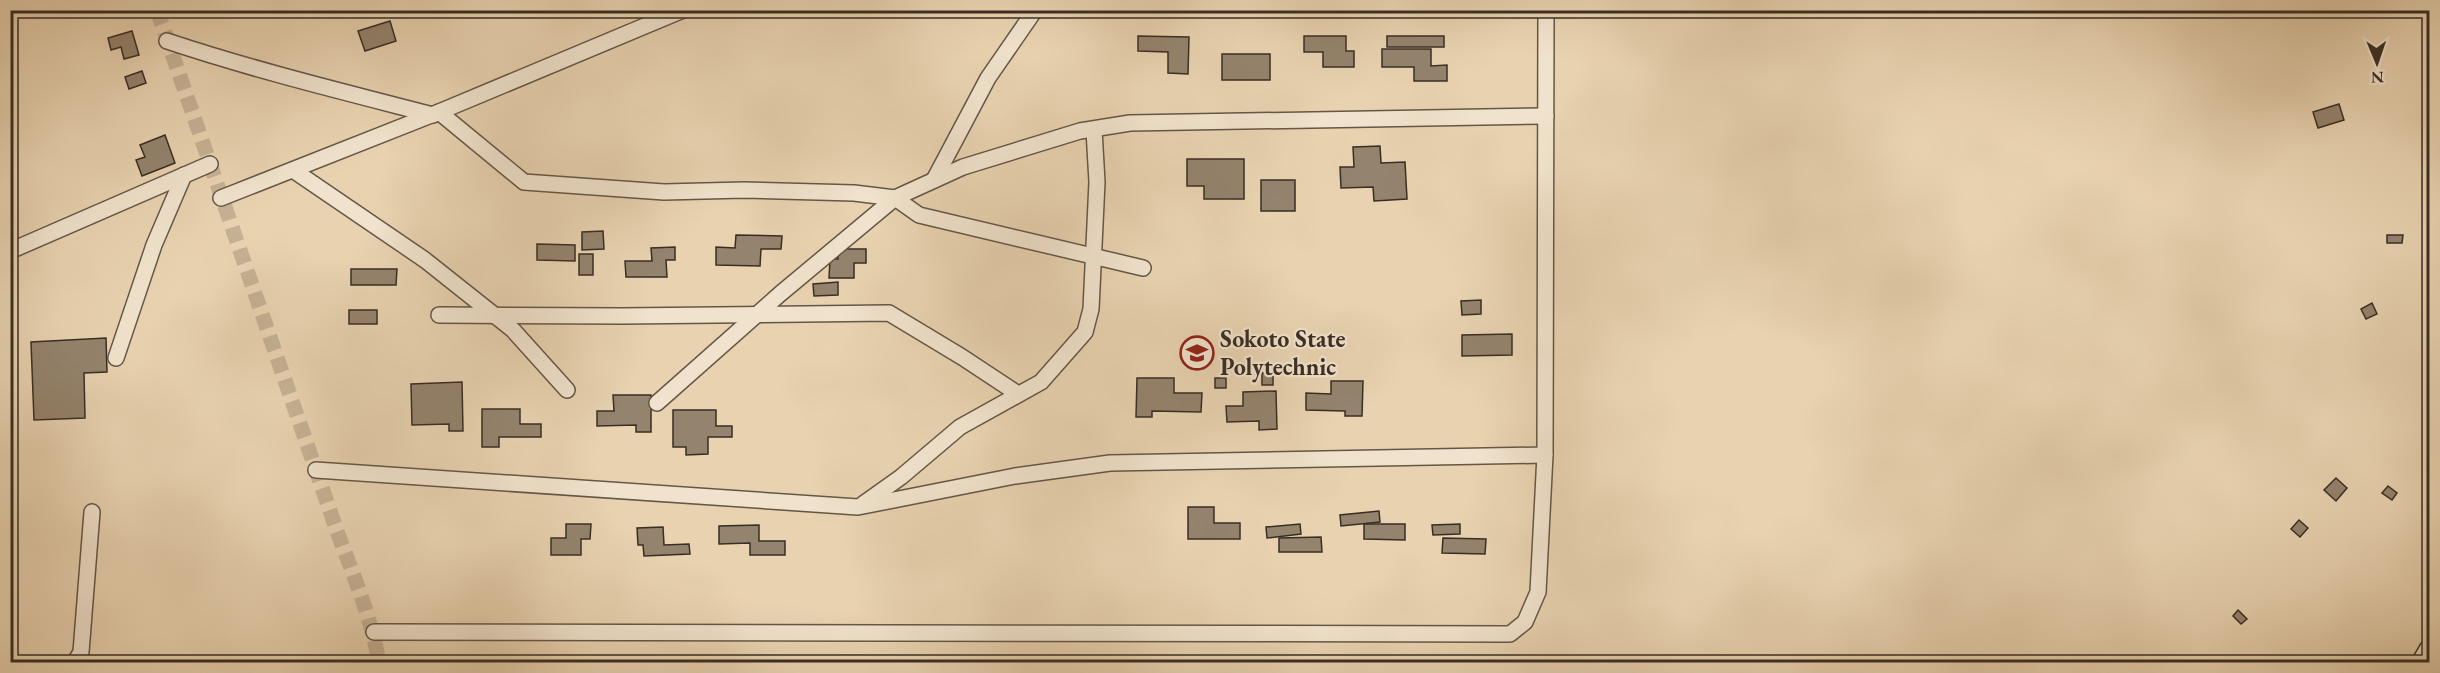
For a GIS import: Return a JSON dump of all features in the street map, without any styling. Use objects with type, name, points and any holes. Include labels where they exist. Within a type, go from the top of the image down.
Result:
[{"type":"street","points":[[221,198],[436,114],[683,10]]},
{"type":"street","points":[[934,180],[988,78],[1035,10]]},
{"type":"street","points":[[374,632],[1510,634],[1525,622],[1538,592],[1545,455],[1546,10]]},
{"type":"street","points":[[167,41],[292,78],[436,114],[524,182],[664,192],[744,190],[854,193],[895,198],[918,215],[1143,268]]},
{"type":"street","points":[[657,403],[895,198],[963,167],[1080,131],[1130,123],[1546,117]]},
{"type":"street","points":[[858,507],[901,477],[960,427],[1041,382],[1085,332],[1091,309],[1097,182],[1094,130]]},
{"type":"street","points":[[10,250],[210,164]]},
{"type":"street","points":[[293,170],[425,260],[513,330],[567,390]]},
{"type":"street","points":[[116,358],[154,245],[184,175]]},
{"type":"street","points":[[439,315],[622,316],[889,313],[1018,394]]},
{"type":"street","points":[[316,470],[858,507],[1015,476],[1110,463],[1545,455]]},
{"type":"street","points":[[75,663],[81,652],[92,512]]},
{"type":"street","points":[[2423,663],[2430,650]]},
{"type":"building","points":[[390,21],[396,41],[365,51],[358,31]]},
{"type":"building","points":[[132,31],[139,55],[124,59],[121,47],[111,50],[108,38]]},
{"type":"building","points":[[1138,36],[1189,37],[1188,74],[1168,73],[1168,52],[1138,51]]},
{"type":"building","points":[[1304,36],[1346,36],[1346,51],[1354,51],[1354,67],[1323,67],[1323,52],[1304,52]]},
{"type":"building","points":[[1387,36],[1444,36],[1444,47],[1387,47]]},
{"type":"building","points":[[1382,49],[1431,49],[1431,66],[1447,65],[1447,81],[1414,81],[1414,67],[1382,67]]},
{"type":"building","points":[[1222,54],[1270,54],[1270,80],[1222,80]]},
{"type":"building","points":[[142,71],[146,83],[129,89],[125,77]]},
{"type":"building","points":[[2339,104],[2344,120],[2318,128],[2313,112]]},
{"type":"building","points":[[165,135],[175,163],[142,176],[136,160],[145,157],[140,145]]},
{"type":"building","points":[[1380,146],[1381,163],[1405,162],[1407,199],[1374,201],[1373,187],[1341,188],[1340,167],[1354,167],[1353,147]]},
{"type":"building","points":[[1187,159],[1244,159],[1244,199],[1204,199],[1204,186],[1187,186]]},
{"type":"building","points":[[1261,180],[1295,180],[1295,211],[1261,211]]},
{"type":"building","points":[[603,231],[604,249],[582,250],[582,232]]},
{"type":"building","points":[[736,235],[782,236],[781,249],[761,249],[760,266],[716,265],[716,247],[735,248]]},
{"type":"building","points":[[2387,235],[2403,235],[2402,243],[2387,243]]},
{"type":"building","points":[[537,244],[575,245],[575,261],[537,260]]},
{"type":"building","points":[[675,247],[675,260],[666,260],[667,277],[626,277],[625,261],[652,261],[651,248]]},
{"type":"building","points":[[838,249],[866,249],[866,263],[854,263],[854,278],[829,278],[830,259],[838,259]]},
{"type":"building","points":[[579,254],[593,254],[593,275],[579,275]]},
{"type":"building","points":[[351,269],[397,269],[396,285],[351,285]]},
{"type":"building","points":[[838,282],[838,295],[814,296],[813,284]]},
{"type":"building","points":[[1481,300],[1481,314],[1462,315],[1461,301]]},
{"type":"building","points":[[2372,303],[2377,314],[2366,319],[2361,309]]},
{"type":"building","points":[[349,310],[377,310],[377,324],[349,324]]},
{"type":"building","points":[[1512,334],[1512,355],[1462,356],[1462,335]]},
{"type":"building","points":[[106,338],[107,372],[84,373],[85,418],[34,420],[31,342]]},
{"type":"building","points":[[1262,373],[1273,373],[1273,385],[1262,385]]},
{"type":"building","points":[[1137,378],[1174,378],[1174,393],[1202,393],[1201,412],[1152,411],[1152,417],[1136,417]]},
{"type":"building","points":[[1215,378],[1226,378],[1226,388],[1215,388]]},
{"type":"building","points":[[1331,381],[1363,381],[1362,416],[1345,416],[1345,411],[1306,410],[1306,393],[1331,394]]},
{"type":"building","points":[[462,382],[463,431],[449,431],[449,424],[412,425],[411,384]]},
{"type":"building","points":[[1276,391],[1277,429],[1259,430],[1259,421],[1227,422],[1226,406],[1243,406],[1243,392]]},
{"type":"building","points":[[613,395],[651,395],[651,432],[636,432],[636,425],[597,426],[597,411],[614,411]]},
{"type":"building","points":[[482,409],[520,409],[520,424],[541,424],[541,437],[499,437],[499,447],[482,447]]},
{"type":"building","points":[[673,410],[716,410],[716,426],[732,426],[732,437],[708,437],[708,454],[686,455],[686,447],[673,447]]},
{"type":"building","points":[[2336,478],[2347,488],[2336,501],[2324,490]]},
{"type":"building","points":[[2388,486],[2397,493],[2392,500],[2382,493]]},
{"type":"building","points":[[1188,507],[1214,507],[1214,523],[1240,523],[1240,539],[1188,539]]},
{"type":"building","points":[[1379,511],[1380,522],[1341,526],[1340,515]]},
{"type":"building","points":[[2299,520],[2308,528],[2300,537],[2291,529]]},
{"type":"building","points":[[566,524],[591,524],[590,539],[581,539],[581,555],[551,555],[551,538],[566,538]]},
{"type":"building","points":[[1300,524],[1301,534],[1267,538],[1266,527]]},
{"type":"building","points":[[1364,524],[1405,524],[1405,540],[1364,539]]},
{"type":"building","points":[[1460,524],[1460,534],[1433,535],[1432,525]]},
{"type":"building","points":[[759,525],[759,541],[785,541],[785,555],[750,555],[750,543],[719,544],[719,526]]},
{"type":"building","points":[[663,527],[664,545],[689,544],[690,554],[644,556],[643,545],[638,545],[637,528]]},
{"type":"building","points":[[1321,537],[1322,552],[1279,552],[1279,538]]},
{"type":"building","points":[[1443,538],[1486,539],[1485,554],[1442,553]]},
{"type":"building","points":[[2238,610],[2247,619],[2241,624],[2233,616]]},
{"type":"tunnel","points":[[157,10],[338,534],[362,597],[379,662]]},
{"type":"place","name":"Sokoto State Polytechnic","points":[[1197,353]]}]
